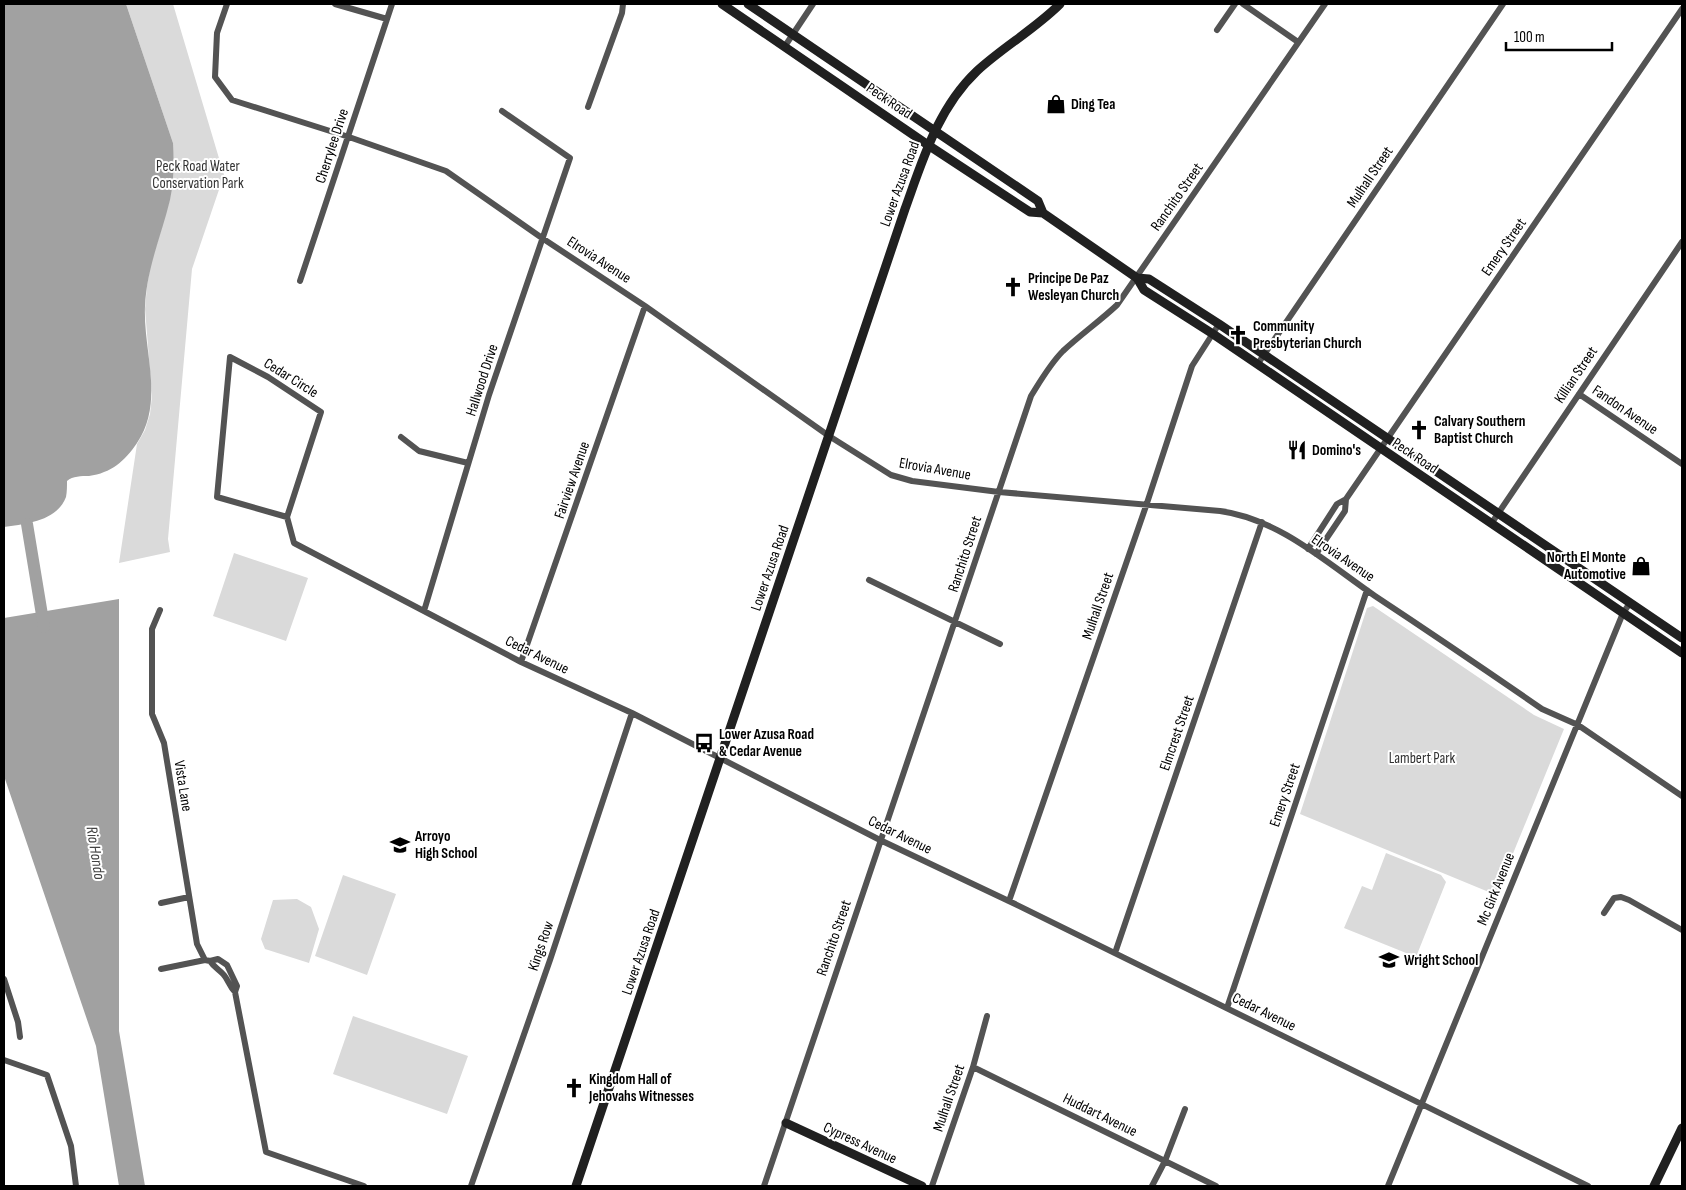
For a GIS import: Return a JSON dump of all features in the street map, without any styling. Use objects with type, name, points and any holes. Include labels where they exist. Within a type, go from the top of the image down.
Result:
[{"type":"main road","name":"Peck Road","points":[[722,4],[928,145],[1030,212],[1044,213]]},
{"type":"main road","name":"Peck Road","points":[[748,4],[1038,202],[1044,213],[1136,278],[1144,290],[1213,334],[1682,653]]},
{"type":"main road","name":"Lower Azusa Road","points":[[576,1186],[905,208],[928,145],[953,98],[977,72],[1060,4]]},
{"type":"main road","name":"Peck Road","points":[[1136,278],[1148,279],[1219,324],[1682,638]]},
{"type":"main road","name":"Cypress Avenue","points":[[786,1123],[922,1186]]},
{"type":"main road","points":[[1654,1186],[1682,1128]]},
{"type":"street","name":"Elrovia Avenue","points":[[227,4],[217,33],[216,77],[232,100],[349,136],[446,171],[542,238],[645,306],[829,436],[891,475],[912,481],[998,492],[1220,511],[1240,514],[1262,522],[1316,554],[1542,709],[1578,725],[1682,796]]},
{"type":"street","points":[[335,4],[387,19]]},
{"type":"street","name":"Cherrylee Drive","points":[[300,281],[392,4]]},
{"type":"street","points":[[588,107],[622,13],[623,4]]},
{"type":"street","points":[[785,46],[813,4]]},
{"type":"street","points":[[1217,30],[1235,4]]},
{"type":"street","points":[[1243,4],[1298,42]]},
{"type":"street","name":"Ranchito Street","points":[[764,1186],[1031,396],[1047,370],[1063,352],[1117,305],[1325,4]]},
{"type":"street","name":"Mulhall Street","points":[[1257,365],[1503,4]]},
{"type":"street","name":"Emery Street","points":[[1308,549],[1337,504],[1346,499],[1682,9]]},
{"type":"street","name":"Hallwood Drive","points":[[424,611],[468,463],[570,158],[502,111]]},
{"type":"street","name":"Killian Street","points":[[1491,524],[1681,247]]},
{"type":"street","name":"Fairview Avenue","points":[[522,662],[645,306]]},
{"type":"street","name":"Mulhall Street","points":[[1009,901],[1146,506],[1192,366],[1219,324]]},
{"type":"street","name":"Cedar Circle","points":[[230,357],[268,377],[321,412],[287,517],[217,497],[230,357]]},
{"type":"street","name":"Fandon Avenue","points":[[1579,394],[1682,464]]},
{"type":"street","points":[[401,437],[419,451],[468,463]]},
{"type":"street","name":"Emery Street","points":[[1316,554],[1345,511],[1346,499]]},
{"type":"street","name":"Cedar Avenue","points":[[287,517],[294,543],[522,662],[632,713],[880,840],[1009,901],[1588,1186]]},
{"type":"street","name":"Elmcrest Street","points":[[1115,953],[1262,522]]},
{"type":"street","points":[[869,580],[1000,644]]},
{"type":"street","name":"Emery Street","points":[[1227,1008],[1367,590]]},
{"type":"street","name":"Mc Girk Avenue","points":[[1388,1186],[1624,613],[1630,603]]},
{"type":"street","name":"Vista Lane","points":[[160,610],[152,629],[152,714],[164,743],[197,944],[208,961]]},
{"type":"street","name":"Kings Row","points":[[471,1186],[552,955],[632,713]]},
{"type":"street","points":[[161,903],[188,897]]},
{"type":"street","points":[[1604,913],[1614,898],[1620,897],[1682,930]]},
{"type":"street","points":[[161,969],[218,960],[227,965],[237,986],[235,992],[266,1152],[364,1186]]},
{"type":"street","points":[[4,979],[18,1022],[20,1038]]},
{"type":"street","name":"Mulhall Street","points":[[932,1186],[973,1067],[986,1016]]},
{"type":"street","points":[[4,1060],[47,1075],[71,1146],[76,1186]]},
{"type":"street","name":"Huddart Avenue","points":[[973,1067],[1216,1186]]},
{"type":"street","points":[[1152,1186],[1165,1161],[1185,1109]]},
{"type":"green space","name":"Peck Road Water Conservation Park","points":[[126,4],[173,4],[224,175],[192,269],[168,539],[170,552],[119,563],[137,444],[145,430],[150,414],[152,396],[145,309],[150,267],[170,199],[173,143]]},
{"type":"green space","points":[[234,553],[308,578],[286,641],[213,616]]},
{"type":"green space","name":"Lambert Park","points":[[1373,606],[1534,715],[1564,729],[1496,895],[1300,814],[1367,608]]},
{"type":"green space","points":[[1386,853],[1441,875],[1446,882],[1416,957],[1344,928],[1362,886],[1372,890]]},
{"type":"green space","points":[[343,875],[396,894],[367,975],[315,956]]},
{"type":"green space","points":[[297,899],[311,907],[319,929],[309,963],[265,949],[261,939],[273,900]]},
{"type":"green space","points":[[353,1016],[468,1056],[447,1114],[333,1074]]},
{"type":"water","points":[[4,4],[126,4],[173,143],[174,164],[170,200],[151,265],[146,292],[145,323],[151,393],[150,410],[145,427],[137,443],[117,465],[104,472],[69,479],[67,481],[66,497],[56,511],[31,523],[4,527]]},
{"type":"water","points":[[119,599],[119,1031],[145,1186],[119,1186],[96,1046],[4,776],[4,618]]},
{"type":"waterway","name":"Rio Hondo","points":[[27,524],[44,627]]},
{"type":"place","name":"Ding Tea","points":[[1056,104]]},
{"type":"place","name":"Principe De Paz Wesleyan Church","points":[[1013,287]]},
{"type":"place","name":"Community Presbyterian Church","points":[[1238,335]]},
{"type":"place","name":"Calvary Southern Baptist Church","points":[[1419,430]]},
{"type":"place","name":"Domino's","points":[[1297,450]]},
{"type":"place","name":"North El Monte Automotive","points":[[1641,566]]},
{"type":"place","name":"Lower Azusa Road & Cedar Avenue","points":[[704,743]]},
{"type":"place","name":"Arroyo High School","points":[[400,845]]},
{"type":"place","name":"Wright School","points":[[1389,960]]},
{"type":"place","name":"Kingdom Hall of Jehovahs Witnesses","points":[[574,1088]]}]
